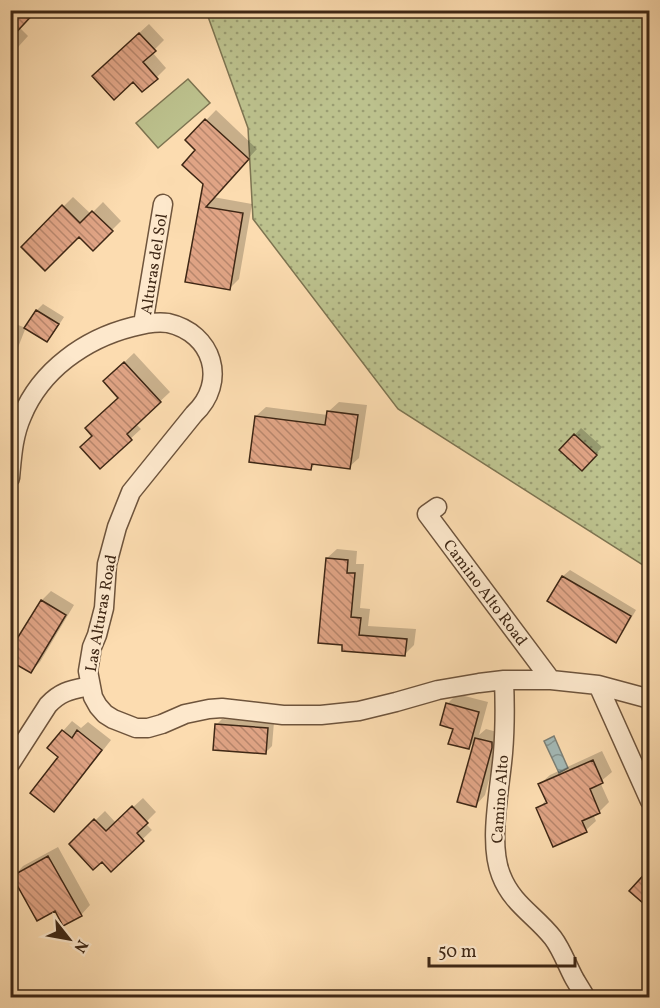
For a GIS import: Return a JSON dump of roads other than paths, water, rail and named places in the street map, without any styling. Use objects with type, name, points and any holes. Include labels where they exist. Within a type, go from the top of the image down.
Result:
[{"type":"street","name":"Alturas del Sol","points":[[143,324],[163,204]]},
{"type":"street","name":"Las Alturas Road","points":[[10,478],[13,443],[21,416],[34,392],[60,364],[94,341],[114,332],[143,324],[167,323],[189,332],[206,348],[213,367],[212,388],[202,406],[131,492],[117,527],[107,564],[104,608],[89,659],[88,671],[93,698],[105,714],[136,728],[148,728],[185,714],[222,708],[283,715],[321,715],[359,711],[438,690],[504,680],[551,680],[598,686],[650,699]]},
{"type":"street","name":"Camino Alto Road","points":[[437,507],[428,514],[551,680]]},
{"type":"street","name":"Camino Alto","points":[[504,680],[503,752],[495,839],[496,857],[509,892],[553,938],[586,998]]},
{"type":"street","points":[[10,764],[48,705],[55,698],[64,692],[90,686]]},
{"type":"street","points":[[598,686],[650,801]]},
{"type":"water","points":[[554,736],[568,768],[559,773],[544,741]]}]
